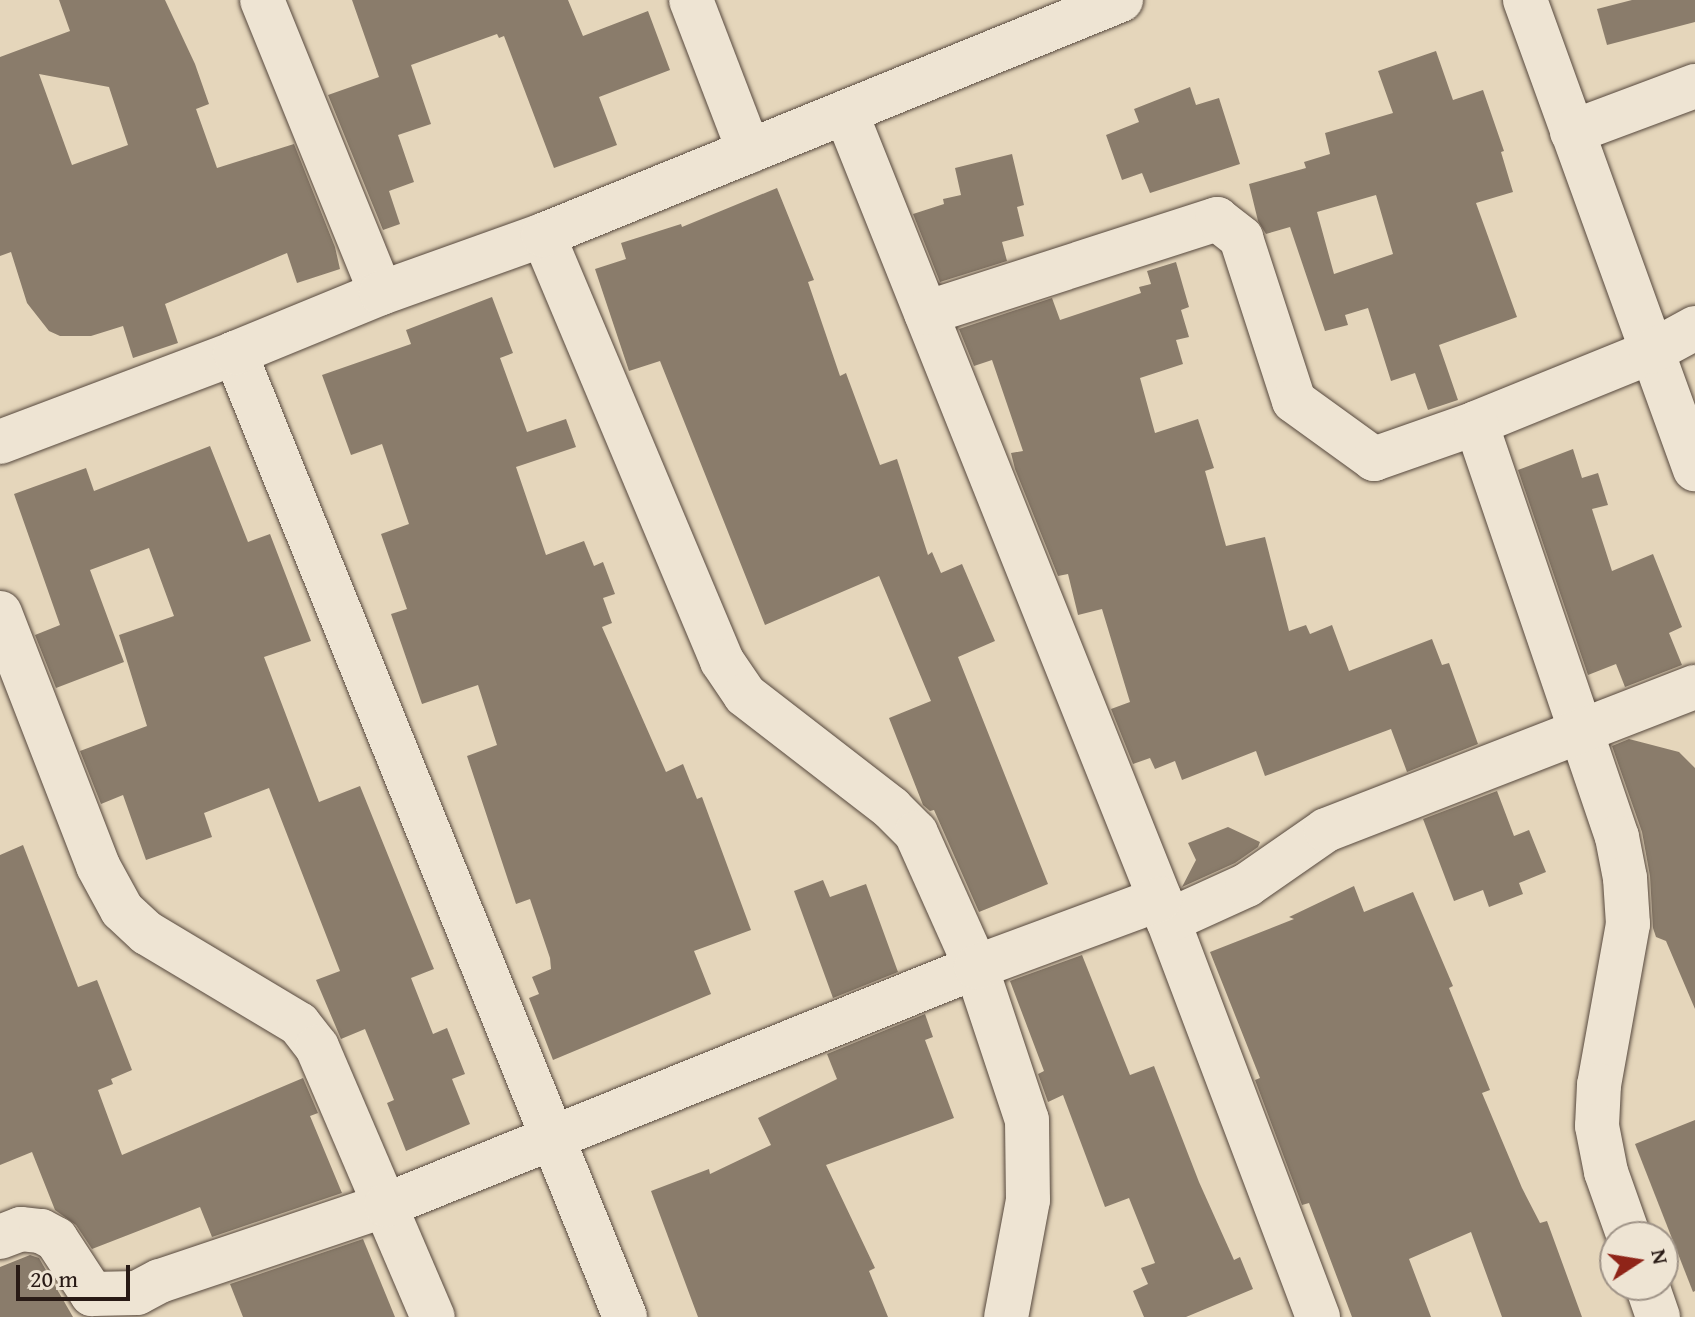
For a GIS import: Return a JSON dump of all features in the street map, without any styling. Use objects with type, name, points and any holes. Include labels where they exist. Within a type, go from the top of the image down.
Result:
[{"type":"street","points":[[262,0],[381,293]]},
{"type":"street","points":[[691,0],[749,151]]},
{"type":"street","points":[[1525,0],[1695,469]]},
{"type":"street","points":[[2,436],[235,353],[381,293],[543,235],[1114,1]]},
{"type":"street","points":[[1572,132],[1695,86]]},
{"type":"street","points":[[846,113],[1164,910],[1318,1317]]},
{"type":"street","points":[[926,313],[1217,219],[1241,238],[1294,401],[1374,459],[1476,423],[1651,352],[1695,328]]},
{"type":"street","points":[[543,235],[722,661],[745,695],[891,808],[916,833],[976,967],[1027,1120],[1028,1200],[1006,1317]]},
{"type":"street","points":[[235,353],[625,1317]]},
{"type":"street","points":[[1476,423],[1617,837],[1625,878],[1628,924],[1599,1085],[1597,1126],[1606,1172],[1623,1221]]},
{"type":"street","points":[[0,613],[98,866],[122,910],[147,933],[299,1024],[317,1047],[433,1317]]},
{"type":"street","points":[[0,1237],[21,1229],[41,1231],[56,1239],[92,1294],[137,1293],[160,1281],[386,1205],[976,967],[1247,885],[1326,830],[1579,729],[1695,687]]},
{"type":"building","points":[[59,0],[165,0],[195,64],[209,104],[196,109],[217,168],[294,144],[335,247],[340,269],[297,283],[287,253],[165,304],[178,343],[133,358],[123,326],[91,336],[60,336],[49,331],[27,303],[11,252],[0,256],[0,57],[70,31]],"holes":[[[39,74],[109,87],[128,145],[72,165]]]},
{"type":"building","points":[[352,0],[568,0],[583,36],[648,11],[670,70],[599,97],[617,145],[554,168],[504,36],[499,38],[497,34],[411,65],[431,124],[398,135],[414,182],[389,191],[400,224],[383,230],[328,95],[379,77]]},
{"type":"building","points":[[1632,0],[1695,0],[1695,22],[1607,45],[1597,9]]},
{"type":"building","points":[[1436,51],[1453,100],[1483,90],[1504,151],[1501,152],[1513,192],[1476,203],[1517,317],[1439,345],[1458,400],[1428,410],[1415,373],[1391,381],[1368,308],[1345,315],[1348,325],[1325,331],[1290,227],[1266,234],[1258,221],[1249,184],[1306,168],[1304,162],[1330,154],[1325,133],[1393,113],[1378,71]],"holes":[[[1376,195],[1393,254],[1334,274],[1317,212]]]},
{"type":"building","points":[[1190,87],[1196,105],[1219,98],[1240,164],[1150,193],[1142,173],[1122,180],[1106,135],[1139,122],[1134,109]]},
{"type":"building","points":[[1012,154],[1024,205],[1017,207],[1024,236],[1002,242],[1007,261],[940,282],[913,214],[944,204],[943,199],[961,195],[955,168]]},
{"type":"building","points":[[777,188],[814,280],[808,282],[840,376],[846,373],[880,465],[897,459],[928,555],[932,552],[941,573],[962,564],[995,641],[958,657],[1048,884],[979,912],[934,810],[930,811],[923,805],[889,718],[931,701],[879,576],[765,625],[660,361],[629,371],[595,269],[626,259],[621,243],[681,224],[682,227]]},
{"type":"building","points":[[1176,262],[1189,307],[1181,310],[1189,337],[1176,340],[1183,364],[1140,378],[1155,433],[1198,419],[1214,468],[1205,471],[1226,546],[1265,537],[1289,631],[1306,625],[1310,634],[1332,625],[1349,671],[1432,639],[1442,665],[1449,663],[1478,744],[1407,772],[1391,729],[1265,776],[1256,751],[1182,780],[1175,761],[1155,769],[1150,758],[1133,764],[1111,709],[1130,702],[1102,609],[1078,615],[1068,574],[1058,576],[1015,469],[1011,453],[1023,451],[992,360],[974,366],[959,329],[1052,298],[1060,320],[1141,293],[1139,287],[1151,284],[1147,271]]},
{"type":"building","points":[[492,297],[513,353],[500,358],[527,432],[566,419],[576,447],[516,467],[546,555],[584,541],[594,566],[603,562],[615,594],[603,598],[612,623],[602,627],[666,772],[683,764],[697,799],[702,797],[751,930],[694,951],[711,994],[553,1060],[529,998],[539,994],[532,977],[551,969],[550,958],[530,899],[516,904],[467,756],[497,745],[478,685],[422,704],[391,614],[407,609],[381,534],[409,524],[382,444],[351,455],[322,375],[411,344],[406,330]]},
{"type":"building","points":[[210,446],[248,542],[270,534],[311,641],[264,657],[319,802],[360,786],[434,969],[411,978],[433,1034],[447,1028],[465,1074],[452,1079],[470,1124],[406,1151],[387,1103],[394,1100],[365,1029],[341,1039],[316,980],[340,971],[269,788],[204,813],[212,837],[146,860],[123,795],[101,804],[80,751],[147,726],[119,635],[174,616],[149,548],[90,570],[124,662],[56,688],[35,635],[60,625],[14,494],[86,468],[94,491]]},
{"type":"building","points":[[1573,449],[1582,478],[1598,473],[1608,505],[1592,509],[1612,571],[1653,554],[1682,627],[1669,633],[1682,665],[1625,687],[1616,664],[1588,675],[1518,470]]},
{"type":"building","points":[[1629,739],[1679,752],[1695,768],[1695,1009],[1666,941],[1656,937],[1653,928],[1650,876],[1642,832],[1612,746]]},
{"type":"building","points":[[1497,791],[1514,836],[1529,830],[1546,872],[1519,883],[1523,894],[1489,907],[1483,890],[1454,901],[1423,819]]},
{"type":"building","points":[[1228,827],[1260,842],[1258,847],[1235,863],[1182,887],[1196,860],[1188,843]]},
{"type":"building","points":[[23,845],[78,987],[97,980],[132,1070],[111,1079],[113,1084],[98,1090],[122,1155],[303,1078],[318,1113],[310,1116],[342,1193],[212,1237],[200,1207],[92,1249],[76,1225],[55,1210],[32,1152],[0,1165],[0,855]]},
{"type":"building","points":[[823,880],[830,897],[866,884],[898,972],[833,998],[794,891]]},
{"type":"building","points":[[1354,886],[1364,912],[1413,892],[1453,986],[1449,988],[1490,1090],[1482,1093],[1522,1188],[1540,1223],[1547,1221],[1582,1317],[1502,1317],[1471,1232],[1409,1259],[1431,1317],[1352,1317],[1309,1203],[1302,1205],[1255,1080],[1260,1078],[1210,952],[1294,919],[1289,917]]},
{"type":"building","points":[[1082,955],[1130,1075],[1154,1066],[1199,1182],[1234,1260],[1240,1257],[1253,1289],[1186,1317],[1144,1317],[1133,1291],[1148,1284],[1141,1268],[1155,1263],[1129,1198],[1105,1207],[1063,1095],[1048,1102],[1038,1074],[1044,1071],[1010,981]]},
{"type":"building","points":[[925,1014],[933,1037],[925,1040],[954,1118],[826,1165],[875,1268],[869,1271],[888,1317],[698,1317],[651,1191],[709,1169],[710,1174],[771,1145],[758,1118],[837,1079],[827,1054]]},
{"type":"building","points":[[1695,1120],[1693,1292],[1679,1256],[1679,1221],[1665,1221],[1635,1144]]},
{"type":"building","points":[[363,1239],[395,1317],[243,1317],[230,1284]]},
{"type":"building","points":[[30,1255],[39,1258],[73,1317],[0,1317],[0,1267]]}]
